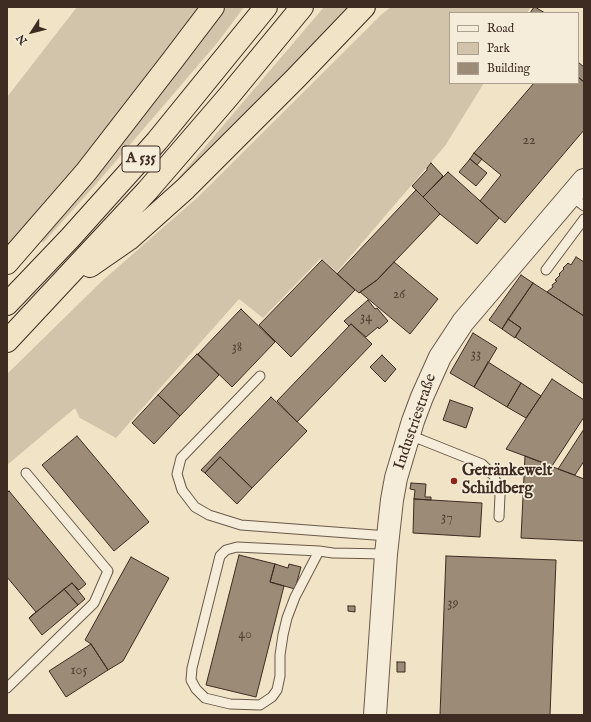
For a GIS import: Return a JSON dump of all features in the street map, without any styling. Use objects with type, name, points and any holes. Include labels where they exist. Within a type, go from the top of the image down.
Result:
[{"type":"highway","points":[[7,263],[86,172],[213,7]]},
{"type":"highway","name":"A 535","points":[[7,304],[70,238],[157,141],[266,7]]},
{"type":"highway","name":"A 535","points":[[7,341],[147,191],[228,97],[302,7]]},
{"type":"highway","points":[[54,292],[128,239],[185,189],[296,78],[364,7]]},
{"type":"highway","points":[[296,78],[378,7]]},
{"type":"street","name":"Industriestraße","points":[[375,715],[387,545],[396,478],[408,436],[422,397],[440,357],[463,322],[580,194]]},
{"type":"lane","points":[[546,270],[584,219]]},
{"type":"lane","points":[[260,376],[181,458],[177,474],[182,490],[195,507],[210,515],[241,525],[387,545]]},
{"type":"lane","points":[[408,436],[422,440],[482,464],[494,476],[500,495],[499,517]]},
{"type":"lane","points":[[7,688],[94,603],[108,571],[26,473]]},
{"type":"lane","points":[[319,551],[287,618],[281,648],[280,676],[277,690],[272,697],[260,705],[230,704],[205,698],[196,689],[192,680],[192,668],[220,556],[226,550],[237,547],[319,551],[387,545]]},
{"type":"green space","points":[[77,7],[203,7],[192,23],[7,253],[7,97]]},
{"type":"green space","points":[[224,7],[244,7],[218,42],[97,183],[43,243],[42,241],[143,116]]},
{"type":"green space","points":[[324,7],[355,7],[177,184],[175,182]]},
{"type":"green space","points":[[391,7],[531,7],[528,12],[449,12],[449,84],[483,84],[445,146],[337,272],[321,258],[263,318],[239,299],[116,438],[80,418],[75,408],[7,465],[7,374],[102,281],[198,197],[382,14]]},
{"type":"building","points":[[535,7],[543,12],[531,12]]},
{"type":"building","points":[[579,63],[584,67],[584,82],[579,78]]},
{"type":"building","points":[[579,78],[584,82],[584,130],[505,223],[480,201],[501,175],[474,153],[533,84],[579,84]]},
{"type":"building","points":[[474,153],[482,159],[477,165],[470,159]]},
{"type":"building","points":[[470,159],[487,173],[476,186],[459,172]]},
{"type":"building","points":[[431,163],[443,176],[423,197],[412,186],[427,170]]},
{"type":"building","points":[[448,172],[499,218],[477,244],[440,214],[423,197]]},
{"type":"building","points":[[416,190],[440,214],[377,280],[359,293],[337,274]]},
{"type":"building","points":[[576,257],[584,262],[584,316],[547,292],[557,281],[555,280],[564,269],[563,268],[568,263],[571,265]]},
{"type":"building","points":[[322,260],[355,290],[291,357],[259,325]]},
{"type":"building","points":[[394,262],[438,299],[410,334],[360,292],[377,280]]},
{"type":"building","points":[[521,275],[533,283],[502,329],[489,320]]},
{"type":"building","points":[[533,283],[584,316],[584,384],[515,337],[521,328],[508,319]]},
{"type":"building","points":[[368,300],[388,321],[366,337],[351,324],[349,326],[344,321]]},
{"type":"building","points":[[241,309],[275,342],[232,387],[198,354]]},
{"type":"building","points":[[508,319],[521,328],[515,338],[502,329]]},
{"type":"building","points":[[351,324],[372,344],[297,422],[277,401]]},
{"type":"building","points":[[473,333],[497,348],[474,387],[450,373]]},
{"type":"building","points":[[197,354],[219,375],[180,416],[158,395]]},
{"type":"building","points":[[382,355],[396,369],[385,382],[370,367]]},
{"type":"building","points":[[488,362],[521,383],[507,407],[474,387]]},
{"type":"building","points":[[552,379],[584,400],[584,417],[552,466],[506,449]]},
{"type":"building","points":[[521,383],[541,396],[526,418],[507,407]]},
{"type":"building","points":[[158,395],[180,416],[154,444],[132,423]]},
{"type":"building","points":[[271,397],[307,431],[252,488],[220,457],[205,473],[201,470]]},
{"type":"building","points":[[450,400],[473,408],[466,428],[443,420]]},
{"type":"building","points":[[584,429],[584,461],[575,475],[558,469]]},
{"type":"building","points":[[77,436],[149,522],[114,551],[42,465]]},
{"type":"building","points":[[525,456],[584,479],[584,541],[521,538]]},
{"type":"building","points":[[220,457],[252,488],[237,504],[205,473]]},
{"type":"building","points":[[411,483],[426,484],[425,497],[431,497],[431,500],[414,499],[415,490],[410,489]]},
{"type":"building","points":[[9,491],[86,584],[79,590],[72,583],[29,618],[36,612],[7,577],[7,493]]},
{"type":"building","points":[[414,499],[482,503],[480,537],[413,533]]},
{"type":"building","points":[[239,555],[275,564],[270,582],[284,586],[256,697],[206,685]]},
{"type":"building","points":[[446,556],[556,560],[550,715],[440,715]]},
{"type":"building","points":[[131,557],[169,578],[123,661],[108,670],[91,644],[85,640]]},
{"type":"building","points":[[275,564],[288,568],[289,564],[301,567],[295,589],[270,582]]},
{"type":"building","points":[[72,583],[85,599],[78,605],[64,589]]},
{"type":"building","points":[[64,589],[78,605],[42,635],[29,618]]},
{"type":"building","points":[[348,606],[355,606],[355,612],[348,611]]},
{"type":"building","points":[[91,644],[108,670],[66,697],[49,671]]},
{"type":"building","points":[[397,662],[405,662],[405,672],[397,672]]},
{"type":"place","name":"Getränkewelt Schildberg","points":[[454,481]]}]
